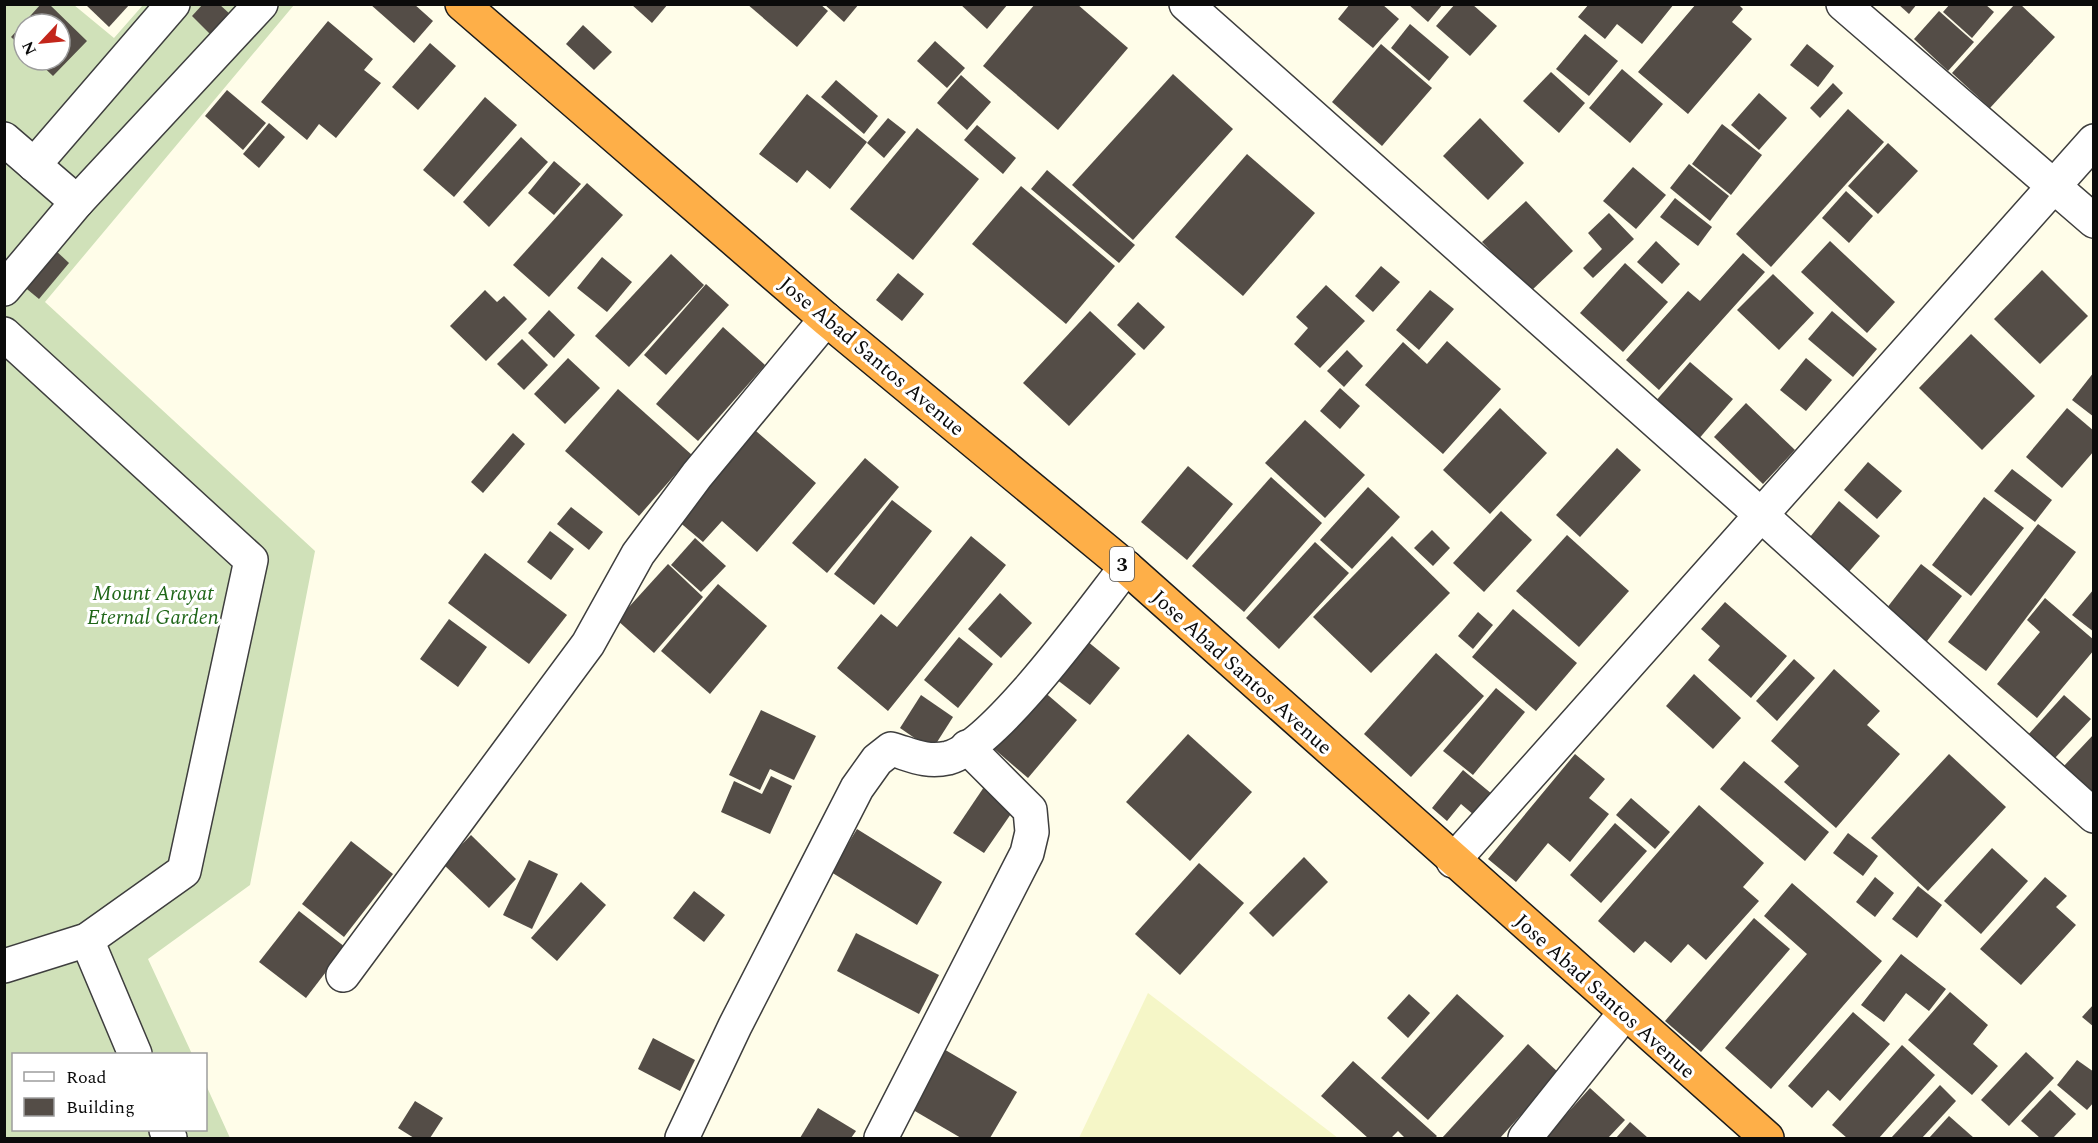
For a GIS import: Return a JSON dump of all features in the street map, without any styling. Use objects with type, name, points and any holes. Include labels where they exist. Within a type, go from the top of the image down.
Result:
[{"type":"highway","name":"Jose Abad Santos Avenue","points":[[462,4],[826,319],[1126,567],[1624,1014],[1767,1138]]},
{"type":"street","points":[[34,165],[173,4]]},
{"type":"street","points":[[4,289],[77,202],[261,4]]},
{"type":"street","points":[[1186,4],[1760,514],[2094,816]]},
{"type":"street","points":[[1843,4],[2094,221]]},
{"type":"street","points":[[4,139],[77,202]]},
{"type":"street","points":[[1453,861],[2094,141]]},
{"type":"street","points":[[343,975],[588,644],[645,545],[697,475],[826,319]]},
{"type":"street","points":[[4,334],[251,560],[184,870],[87,940],[4,966]]},
{"type":"street","points":[[682,1138],[735,1026],[857,788],[877,760],[891,749],[920,760],[933,761],[951,757],[967,747],[1027,692],[1126,567]]},
{"type":"street","points":[[881,1138],[1028,853],[1032,832],[1030,810],[967,747]]},
{"type":"street","points":[[87,940],[135,1053]]},
{"type":"street","points":[[1525,1138],[1624,1014]]},
{"type":"green space","name":"Mount Arayat Eternal Garden","points":[[5,5],[74,5],[114,38],[143,5],[294,5],[45,302],[315,551],[250,885],[148,959],[192,1053],[12,1053],[12,1131],[207,1131],[207,1087],[230,1138],[5,1138]]},
{"type":"green space","points":[[1148,993],[1338,1138],[1079,1138]]},
{"type":"building","points":[[41,4],[49,4],[57,12],[34,12]]},
{"type":"building","points":[[85,4],[130,4],[109,27]]},
{"type":"building","points":[[203,4],[219,4],[231,15],[212,36],[192,16]]},
{"type":"building","points":[[370,4],[414,4],[433,21],[414,43]]},
{"type":"building","points":[[631,4],[668,4],[652,23]]},
{"type":"building","points":[[747,4],[820,4],[828,11],[797,47]]},
{"type":"building","points":[[824,4],[859,4],[844,22]]},
{"type":"building","points":[[960,4],[1008,4],[987,29]]},
{"type":"building","points":[[1035,4],[1077,4],[1128,48],[1058,130],[983,66]]},
{"type":"building","points":[[1350,4],[1382,4],[1399,19],[1373,48],[1338,19]]},
{"type":"building","points":[[1408,4],[1443,4],[1428,22]]},
{"type":"building","points":[[1455,4],[1472,4],[1497,26],[1470,56],[1436,26]]},
{"type":"building","points":[[1589,4],[1674,4],[1642,44],[1617,24],[1605,39],[1578,17]]},
{"type":"building","points":[[1696,4],[1738,4],[1743,9],[1732,22],[1752,39],[1688,114],[1638,72]]},
{"type":"building","points":[[1898,4],[1917,4],[1909,14]]},
{"type":"building","points":[[1950,4],[1985,4],[1994,12],[1972,38],[1943,12]]},
{"type":"building","points":[[2015,4],[2020,4],[2055,37],[1990,108],[1952,73]]},
{"type":"building","points":[[1939,11],[1974,42],[1948,71],[1914,39]]},
{"type":"building","points":[[328,21],[373,59],[364,70],[381,83],[336,138],[319,124],[307,140],[261,102]]},
{"type":"building","points":[[1410,24],[1449,57],[1429,81],[1391,48]]},
{"type":"building","points":[[583,25],[612,52],[594,70],[566,44]]},
{"type":"building","points":[[72,26],[87,41],[72,56]]},
{"type":"building","points":[[1585,34],[1618,61],[1589,96],[1556,69]]},
{"type":"building","points":[[935,41],[965,68],[947,88],[917,61]]},
{"type":"building","points":[[430,43],[456,66],[418,110],[392,87]]},
{"type":"building","points":[[1381,44],[1432,88],[1382,146],[1332,102]]},
{"type":"building","points":[[1807,44],[1834,66],[1818,87],[1790,65]]},
{"type":"building","points":[[1622,69],[1663,104],[1630,143],[1589,108]]},
{"type":"building","points":[[1551,72],[1585,103],[1559,133],[1523,101]]},
{"type":"building","points":[[1173,74],[1233,129],[1133,240],[1072,185]]},
{"type":"building","points":[[961,75],[991,102],[967,130],[937,103]]},
{"type":"building","points":[[836,80],[878,116],[864,134],[821,97]]},
{"type":"building","points":[[1833,83],[1843,93],[1820,118],[1810,108]]},
{"type":"building","points":[[227,90],[266,123],[243,150],[205,116]]},
{"type":"building","points":[[1759,93],[1787,118],[1759,150],[1731,125]]},
{"type":"building","points":[[807,94],[867,142],[830,189],[807,170],[797,183],[759,154]]},
{"type":"building","points":[[485,97],[517,125],[454,197],[423,170]]},
{"type":"building","points":[[1848,109],[1884,142],[1771,267],[1736,234]]},
{"type":"building","points":[[888,118],[906,132],[884,158],[867,143]]},
{"type":"building","points":[[1480,118],[1524,163],[1488,200],[1443,156]]},
{"type":"building","points":[[269,123],[285,137],[259,168],[243,154]]},
{"type":"building","points":[[1722,124],[1762,155],[1731,195],[1692,164]]},
{"type":"building","points":[[977,125],[1016,158],[1003,174],[964,140]]},
{"type":"building","points":[[917,128],[979,179],[913,260],[850,209]]},
{"type":"building","points":[[521,137],[548,162],[489,227],[463,202]]},
{"type":"building","points":[[1888,143],[1918,171],[1878,214],[1848,186]]},
{"type":"building","points":[[1247,154],[1315,213],[1243,296],[1175,237]]},
{"type":"building","points":[[554,161],[581,184],[554,215],[528,193]]},
{"type":"building","points":[[1689,164],[1729,196],[1710,221],[1670,188]]},
{"type":"building","points":[[1633,167],[1666,195],[1636,229],[1603,201]]},
{"type":"building","points":[[1047,170],[1135,245],[1119,263],[1031,189]]},
{"type":"building","points":[[587,183],[623,215],[549,297],[513,265]]},
{"type":"building","points":[[1021,186],[1115,266],[1066,324],[972,244]]},
{"type":"building","points":[[1846,191],[1873,216],[1849,243],[1822,218]]},
{"type":"building","points":[[1675,198],[1712,227],[1698,246],[1660,217]]},
{"type":"building","points":[[1526,201],[1573,251],[1530,292],[1482,242]]},
{"type":"building","points":[[1609,213],[1634,239],[1593,278],[1583,268],[1602,249],[1588,233]]},
{"type":"building","points":[[1656,241],[1680,264],[1662,284],[1637,262]]},
{"type":"building","points":[[1830,241],[1895,302],[1867,333],[1801,272]]},
{"type":"building","points":[[53,248],[69,263],[39,299],[22,285]]},
{"type":"building","points":[[1743,253],[1765,272],[1659,390],[1626,360],[1688,291],[1700,301]]},
{"type":"building","points":[[671,254],[704,285],[629,367],[595,336]]},
{"type":"building","points":[[602,257],[632,282],[607,312],[577,288]]},
{"type":"building","points":[[1625,263],[1668,302],[1623,352],[1580,313]]},
{"type":"building","points":[[1381,266],[1400,282],[1373,312],[1355,296]]},
{"type":"building","points":[[2042,270],[2088,316],[2040,364],[1994,319]]},
{"type":"building","points":[[898,273],[924,294],[902,321],[876,300]]},
{"type":"building","points":[[1773,274],[1814,313],[1779,350],[1737,310]]},
{"type":"building","points":[[706,284],[729,305],[666,375],[644,355]]},
{"type":"building","points":[[1326,285],[1365,321],[1320,368],[1294,344],[1308,328],[1296,317]]},
{"type":"building","points":[[485,290],[497,302],[504,296],[527,319],[486,361],[450,326]]},
{"type":"building","points":[[1430,290],[1454,309],[1419,350],[1396,330]]},
{"type":"building","points":[[1138,302],[1165,327],[1144,350],[1117,325]]},
{"type":"building","points":[[549,310],[575,335],[554,358],[528,333]]},
{"type":"building","points":[[1090,311],[1136,354],[1069,426],[1023,383]]},
{"type":"building","points":[[1832,311],[1877,349],[1853,377],[1808,339]]},
{"type":"building","points":[[723,327],[765,365],[698,441],[656,404]]},
{"type":"building","points":[[1971,334],[2035,396],[1982,450],[1919,388]]},
{"type":"building","points":[[522,339],[548,365],[524,390],[497,364]]},
{"type":"building","points":[[1447,341],[1501,389],[1443,454],[1365,385],[1403,342],[1427,364]]},
{"type":"building","points":[[1347,350],[1363,366],[1344,387],[1327,371]]},
{"type":"building","points":[[568,358],[600,388],[565,424],[534,394]]},
{"type":"building","points":[[1806,358],[1832,380],[1806,411],[1780,390]]},
{"type":"building","points":[[1690,362],[1733,399],[1697,441],[1654,403]]},
{"type":"building","points":[[2094,372],[2094,417],[2072,400]]},
{"type":"building","points":[[1340,388],[1360,406],[1340,429],[1320,411]]},
{"type":"building","points":[[618,389],[692,455],[639,516],[565,451]]},
{"type":"building","points":[[1746,403],[1795,450],[1763,484],[1714,437]]},
{"type":"building","points":[[1500,408],[1547,453],[1490,514],[1443,470]]},
{"type":"building","points":[[2067,408],[2094,431],[2094,451],[2062,488],[2026,457]]},
{"type":"building","points":[[1305,420],[1365,475],[1325,518],[1265,463]]},
{"type":"building","points":[[756,431],[816,483],[757,552],[722,521],[703,542],[671,515],[700,496]]},
{"type":"building","points":[[513,433],[525,444],[483,493],[471,482]]},
{"type":"building","points":[[1617,448],[1641,470],[1580,537],[1556,515]]},
{"type":"building","points":[[865,458],[899,487],[827,573],[792,543]]},
{"type":"building","points":[[1868,462],[1902,491],[1877,519],[1844,490]]},
{"type":"building","points":[[1188,466],[1233,504],[1187,560],[1141,522]]},
{"type":"building","points":[[2012,469],[2052,500],[2035,522],[1994,491]]},
{"type":"building","points":[[1271,477],[1322,523],[1244,612],[1192,566]]},
{"type":"building","points":[[1368,487],[1400,517],[1352,569],[1320,540]]},
{"type":"building","points":[[1984,497],[2024,528],[1971,596],[1932,565]]},
{"type":"building","points":[[892,500],[932,531],[874,605],[834,574]]},
{"type":"building","points":[[1839,501],[1880,536],[1846,575],[1806,542]]},
{"type":"building","points":[[571,507],[603,532],[589,550],[557,524]]},
{"type":"building","points":[[1501,511],[1532,540],[1484,592],[1453,563]]},
{"type":"building","points":[[2038,524],[2076,552],[1986,671],[1948,642]]},
{"type":"building","points":[[1432,530],[1450,548],[1433,566],[1414,548]]},
{"type":"building","points":[[550,531],[574,549],[551,580],[527,562]]},
{"type":"building","points":[[1567,535],[1629,591],[1579,647],[1516,591]]},
{"type":"building","points":[[971,536],[1006,565],[888,711],[837,668],[881,614],[897,627]]},
{"type":"building","points":[[1392,536],[1450,593],[1371,673],[1313,617]]},
{"type":"building","points":[[695,538],[726,566],[701,592],[671,565]]},
{"type":"building","points":[[1315,542],[1349,573],[1279,649],[1246,618]]},
{"type":"building","points":[[485,553],[567,615],[529,664],[448,603]]},
{"type":"building","points":[[668,564],[703,597],[654,653],[617,620]]},
{"type":"building","points":[[1921,564],[1962,596],[1924,645],[1883,613]]},
{"type":"building","points":[[718,584],[767,626],[710,694],[661,651]]},
{"type":"building","points":[[2094,589],[2094,632],[2072,615]]},
{"type":"building","points":[[1000,593],[1032,623],[1001,658],[968,629]]},
{"type":"building","points":[[2045,598],[2094,640],[2094,650],[2037,718],[1997,684],[2040,632],[2027,620]]},
{"type":"building","points":[[1725,602],[1787,656],[1751,698],[1708,660],[1720,646],[1701,629]]},
{"type":"building","points":[[1513,609],[1577,663],[1536,711],[1472,657]]},
{"type":"building","points":[[1478,612],[1493,625],[1473,649],[1458,636]]},
{"type":"building","points":[[449,619],[487,647],[458,687],[420,659]]},
{"type":"building","points":[[959,637],[993,664],[958,708],[924,680]]},
{"type":"building","points":[[1087,641],[1120,668],[1090,705],[1056,679]]},
{"type":"building","points":[[1436,653],[1484,696],[1411,777],[1364,734]]},
{"type":"building","points":[[1794,659],[1815,678],[1777,721],[1756,701]]},
{"type":"building","points":[[1834,669],[1880,711],[1867,725],[1900,754],[1836,828],[1784,782],[1799,766],[1771,741]]},
{"type":"building","points":[[1694,674],[1741,718],[1713,749],[1666,706]]},
{"type":"building","points":[[1496,688],[1525,712],[1473,775],[1443,751]]},
{"type":"building","points":[[1042,690],[1077,720],[1028,778],[993,748]]},
{"type":"building","points":[[921,695],[953,717],[932,750],[900,728]]},
{"type":"building","points":[[2064,695],[2091,719],[2043,771],[2017,747]]},
{"type":"building","points":[[761,710],[816,736],[794,780],[770,769],[760,790],[729,775]]},
{"type":"building","points":[[1188,734],[1252,792],[1190,861],[1126,802]]},
{"type":"building","points":[[2094,734],[2094,795],[2063,767]]},
{"type":"building","points":[[1575,754],[1605,779],[1589,798],[1609,814],[1570,862],[1548,843],[1516,882],[1488,859]]},
{"type":"building","points":[[1949,754],[2006,807],[1928,891],[1871,838]]},
{"type":"building","points":[[1744,761],[1829,832],[1805,861],[1720,789]]},
{"type":"building","points":[[1463,770],[1492,794],[1474,815],[1461,804],[1447,821],[1432,808]]},
{"type":"building","points":[[771,776],[792,786],[770,834],[721,812],[734,781],[762,794]]},
{"type":"building","points":[[984,787],[1015,808],[984,853],[953,833]]},
{"type":"building","points":[[1631,798],[1670,832],[1655,849],[1616,815]]},
{"type":"building","points":[[1699,805],[1764,863],[1743,887],[1759,901],[1706,960],[1688,944],[1671,963],[1645,941],[1634,953],[1598,921]]},
{"type":"building","points":[[1615,823],[1647,851],[1601,903],[1570,875]]},
{"type":"building","points":[[857,829],[942,882],[917,925],[831,872]]},
{"type":"building","points":[[1848,833],[1878,856],[1863,876],[1833,853]]},
{"type":"building","points":[[471,835],[516,879],[489,908],[443,864]]},
{"type":"building","points":[[351,841],[393,874],[344,937],[302,904]]},
{"type":"building","points":[[1992,848],[2028,881],[1981,934],[1944,901]]},
{"type":"building","points":[[1304,857],[1328,882],[1273,937],[1249,913]]},
{"type":"building","points":[[529,860],[558,874],[532,929],[503,915]]},
{"type":"building","points":[[1199,863],[1244,903],[1180,975],[1135,934]]},
{"type":"building","points":[[1875,877],[1894,893],[1875,917],[1856,902]]},
{"type":"building","points":[[2045,877],[2067,896],[2056,907],[2076,925],[2021,985],[1980,949]]},
{"type":"building","points":[[581,882],[606,905],[557,961],[531,938]]},
{"type":"building","points":[[1792,883],[1882,961],[1771,1089],[1725,1048],[1807,954],[1764,916]]},
{"type":"building","points":[[1918,886],[1942,905],[1917,938],[1892,919]]},
{"type":"building","points":[[694,891],[725,915],[704,942],[673,918]]},
{"type":"building","points":[[299,911],[345,947],[306,998],[259,962]]},
{"type":"building","points":[[1754,918],[1790,949],[1701,1052],[1665,1021]]},
{"type":"building","points":[[856,933],[939,975],[919,1014],[837,971]]},
{"type":"building","points":[[1901,954],[1946,989],[1929,1011],[1906,993],[1884,1022],[1861,1005]]},
{"type":"building","points":[[1950,992],[1988,1025],[1973,1044],[1998,1066],[1972,1095],[1908,1040]]},
{"type":"building","points":[[1409,994],[1430,1013],[1408,1038],[1387,1018]]},
{"type":"building","points":[[1457,994],[1504,1036],[1428,1120],[1381,1078]]},
{"type":"building","points":[[2094,1004],[2094,1027],[2082,1017]]},
{"type":"building","points":[[1853,1012],[1890,1044],[1840,1101],[1828,1090],[1812,1108],[1788,1086]]},
{"type":"building","points":[[653,1038],[695,1060],[680,1091],[638,1069]]},
{"type":"building","points":[[1528,1044],[1559,1073],[1500,1138],[1442,1138]]},
{"type":"building","points":[[1902,1045],[1935,1075],[1879,1138],[1847,1138],[1832,1125]]},
{"type":"building","points":[[942,1048],[1017,1092],[990,1138],[961,1138],[908,1107]]},
{"type":"building","points":[[2026,1052],[2054,1078],[2009,1126],[1981,1100]]},
{"type":"building","points":[[2077,1060],[2094,1072],[2094,1102],[2087,1110],[2057,1085]]},
{"type":"building","points":[[1353,1061],[1437,1136],[1435,1138],[1405,1138],[1398,1131],[1391,1138],[1368,1138],[1321,1096]]},
{"type":"building","points":[[1940,1085],[1956,1101],[1922,1138],[1891,1138]]},
{"type":"building","points":[[1590,1088],[1625,1120],[1608,1138],[1545,1138]]},
{"type":"building","points":[[2050,1090],[2076,1114],[2053,1138],[2040,1138],[2021,1121]]},
{"type":"building","points":[[415,1101],[443,1118],[430,1138],[414,1138],[398,1128]]},
{"type":"building","points":[[818,1108],[856,1131],[851,1138],[800,1138]]},
{"type":"building","points":[[1949,1116],[1974,1138],[1929,1138]]},
{"type":"building","points":[[1630,1122],[1648,1138],[1616,1138]]}]
